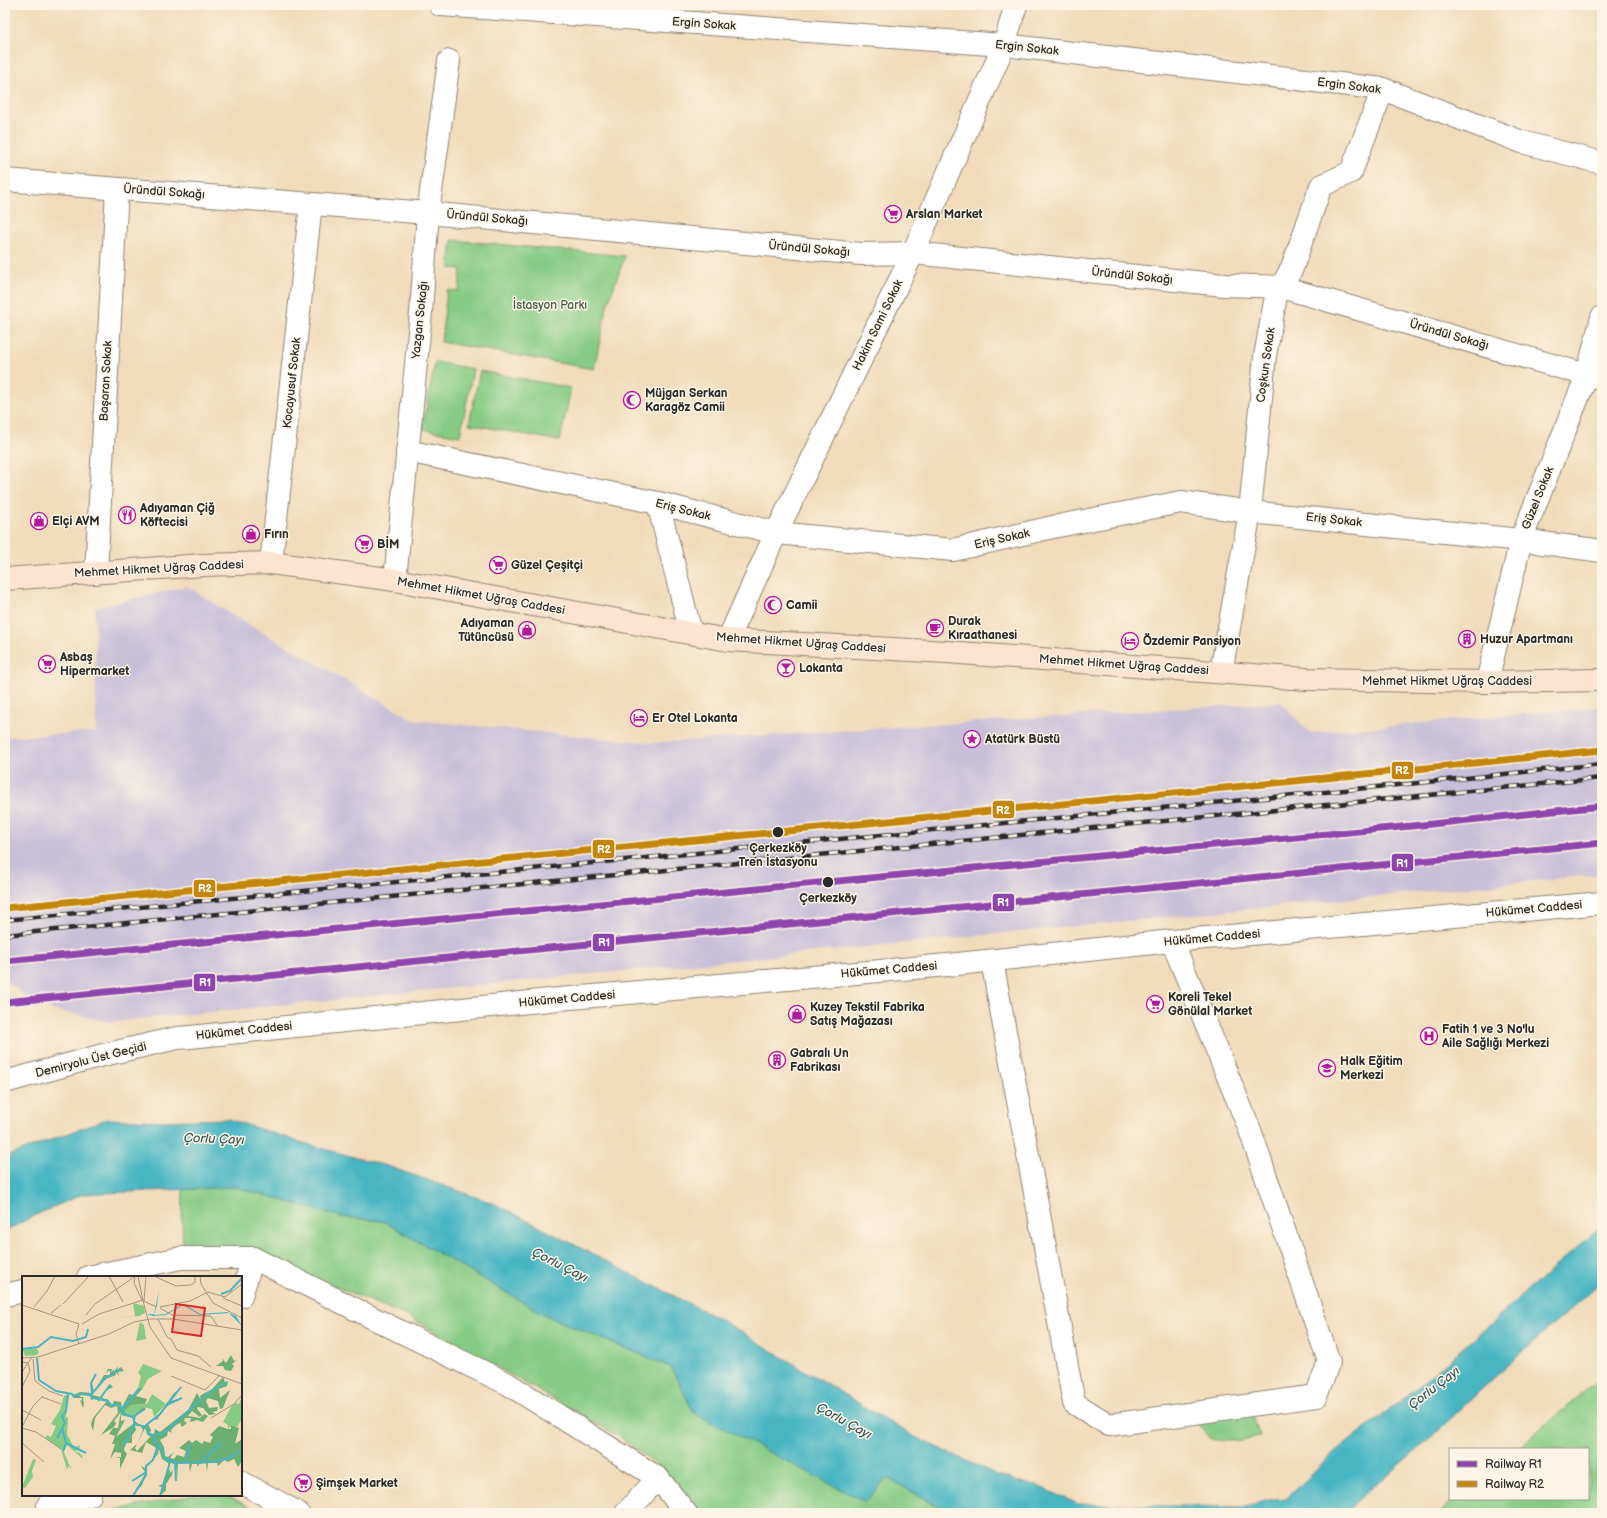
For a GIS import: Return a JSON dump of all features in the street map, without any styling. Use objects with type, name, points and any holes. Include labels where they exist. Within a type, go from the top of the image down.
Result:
[{"type":"main road","name":"Mehmet Hikmet Uğraş Caddesi","points":[[5,579],[203,565],[271,563],[395,580],[728,640],[948,652],[1306,679],[1487,682],[1602,680]]},
{"type":"street","name":"Ergin Sokak","points":[[451,5],[1004,45],[1383,89],[1522,142],[1602,163]]},
{"type":"street","name":"Hakim Sami Sokak","points":[[728,640],[776,533],[913,253],[1004,45],[1016,5]]},
{"type":"street","name":"Yazgan Sokağı","points":[[395,580],[421,312],[428,213],[449,61]]},
{"type":"street","name":"Coşkun Sokak","points":[[1221,672],[1250,512],[1265,356],[1276,296],[1292,268],[1321,186],[1351,172],[1383,89]]},
{"type":"street","name":"Üründül Sokağı","points":[[5,180],[428,213],[861,254],[913,253],[1224,285],[1281,287],[1595,376]]},
{"type":"street","name":"Başaran Sokak","points":[[96,573],[117,189]]},
{"type":"street","name":"Kocayusuf Sokak","points":[[271,563],[311,204]]},
{"type":"street","name":"Güzel Sokak","points":[[1487,682],[1521,540],[1595,376],[1602,317]]},
{"type":"street","name":"Eriş Sokak","points":[[407,451],[658,503],[776,533],[953,550],[1053,527],[1181,502],[1250,512],[1521,540],[1602,552]]},
{"type":"street","points":[[658,503],[691,633]]},
{"type":"street","name":"Hükümet Caddesi","points":[[177,1038],[559,999],[992,961],[1172,941],[1602,903]]},
{"type":"street","points":[[992,961],[1074,1403],[1109,1425],[1316,1396],[1328,1362],[1250,1130],[1172,941]]},
{"type":"street","name":"Demiryolu Üst Geçidi","points":[[5,1082],[99,1056],[177,1038]]},
{"type":"street","points":[[93,1276],[181,1258],[252,1258],[508,1384],[658,1478],[686,1513]]},
{"type":"street","points":[[242,1293],[252,1258]]},
{"type":"street","points":[[5,1295],[22,1291]]},
{"type":"street","points":[[626,1513],[658,1478]]},
{"type":"street","points":[[242,1483],[298,1513]]},
{"type":"street","points":[[43,1510],[87,1496]]},
{"type":"shaded area","points":[[187,586],[224,610],[414,720],[652,743],[1281,702],[1310,733],[1602,707],[1602,874],[110,1022],[40,1007],[5,980],[5,737],[96,732],[95,608]]},
{"type":"green space","name":"İstasyon Parkı","points":[[452,240],[625,256],[607,306],[594,369],[441,342],[447,290],[459,291],[461,269],[449,268]]},
{"type":"green space","points":[[435,362],[473,369],[460,436],[422,429]]},
{"type":"green space","points":[[480,371],[571,388],[560,441],[469,424]]},
{"type":"green space","points":[[236,1187],[342,1217],[383,1221],[547,1316],[671,1367],[695,1413],[866,1502],[887,1478],[951,1513],[699,1513],[668,1474],[620,1437],[407,1316],[300,1272],[183,1248],[183,1189]]},
{"type":"green space","points":[[1602,1377],[1602,1513],[1443,1513],[1442,1511],[1455,1500],[1589,1500],[1589,1448],[1517,1448]]},
{"type":"green space","points":[[1249,1407],[1260,1437],[1233,1441],[1219,1441],[1204,1433],[1194,1416]]},
{"type":"green space","points":[[188,1496],[229,1496],[261,1513],[102,1513]]},
{"type":"water","name":"Çorlu Çayı","points":[[107,1119],[164,1121],[229,1119],[303,1143],[387,1166],[493,1203],[723,1321],[913,1436],[997,1475],[1045,1489],[1078,1504],[1241,1507],[1274,1499],[1287,1498],[1333,1454],[1424,1382],[1602,1225],[1602,1281],[1516,1357],[1428,1440],[1343,1513],[951,1513],[887,1478],[865,1502],[694,1413],[671,1367],[547,1316],[383,1221],[342,1217],[236,1187],[83,1194],[38,1214],[5,1231],[5,1157]]},
{"type":"railway","points":[[5,920],[1602,764]]},
{"type":"railway","points":[[5,935],[1602,778]]},
{"type":"railway","points":[[5,961],[1422,825],[1602,806]]},
{"type":"railway","points":[[5,1002],[1602,843]]},
{"type":"rail line","name":"R2","points":[[5,908],[1602,750]]},
{"type":"rail line","name":"R1","points":[[5,961],[1422,825],[1602,806]]},
{"type":"rail line","name":"R1","points":[[5,1002],[1602,843]]},
{"type":"place","name":"Arslan Market","points":[[893,214]]},
{"type":"place","name":"Müjgan Serkan Karagöz Camii","points":[[632,400]]},
{"type":"place","name":"Adıyaman Çiğ Köftecisi","points":[[127,515]]},
{"type":"place","name":"Elçi AVM","points":[[39,521]]},
{"type":"place","name":"Fırın","points":[[251,534]]},
{"type":"place","name":"BİM","points":[[364,544]]},
{"type":"place","name":"Güzel Çeşitçi","points":[[498,565]]},
{"type":"place","name":"Camii","points":[[773,605]]},
{"type":"place","name":"Durak Kıraathanesi","points":[[935,628]]},
{"type":"place","name":"Adıyaman Tütüncüsü","points":[[527,630]]},
{"type":"place","name":"Huzur Apartmanı","points":[[1467,639]]},
{"type":"place","name":"Özdemir Pansiyon","points":[[1130,641]]},
{"type":"place","name":"Asbaş Hipermarket","points":[[47,664]]},
{"type":"place","name":"Lokanta","points":[[786,668]]},
{"type":"place","name":"Er Otel Lokanta","points":[[639,718]]},
{"type":"place","name":"Atatürk Büstü","points":[[972,739]]},
{"type":"place","name":"Çerkezköy Tren İstasyonu","points":[[778,832]]},
{"type":"place","name":"Çerkezköy","points":[[828,882]]},
{"type":"place","name":"Koreli Tekel Gönülal Market","points":[[1155,1004]]},
{"type":"place","name":"Kuzey Tekstil Fabrika Satış Mağazası","points":[[797,1014]]},
{"type":"place","name":"Fatih 1 ve 3 No'lu Aile Sağlığı Merkezi","points":[[1429,1036]]},
{"type":"place","name":"Gabralı Un Fabrikası","points":[[777,1060]]},
{"type":"place","name":"Halk Eğitim Merkezi","points":[[1327,1068]]},
{"type":"place","name":"Şimşek Market","points":[[303,1483]]}]
